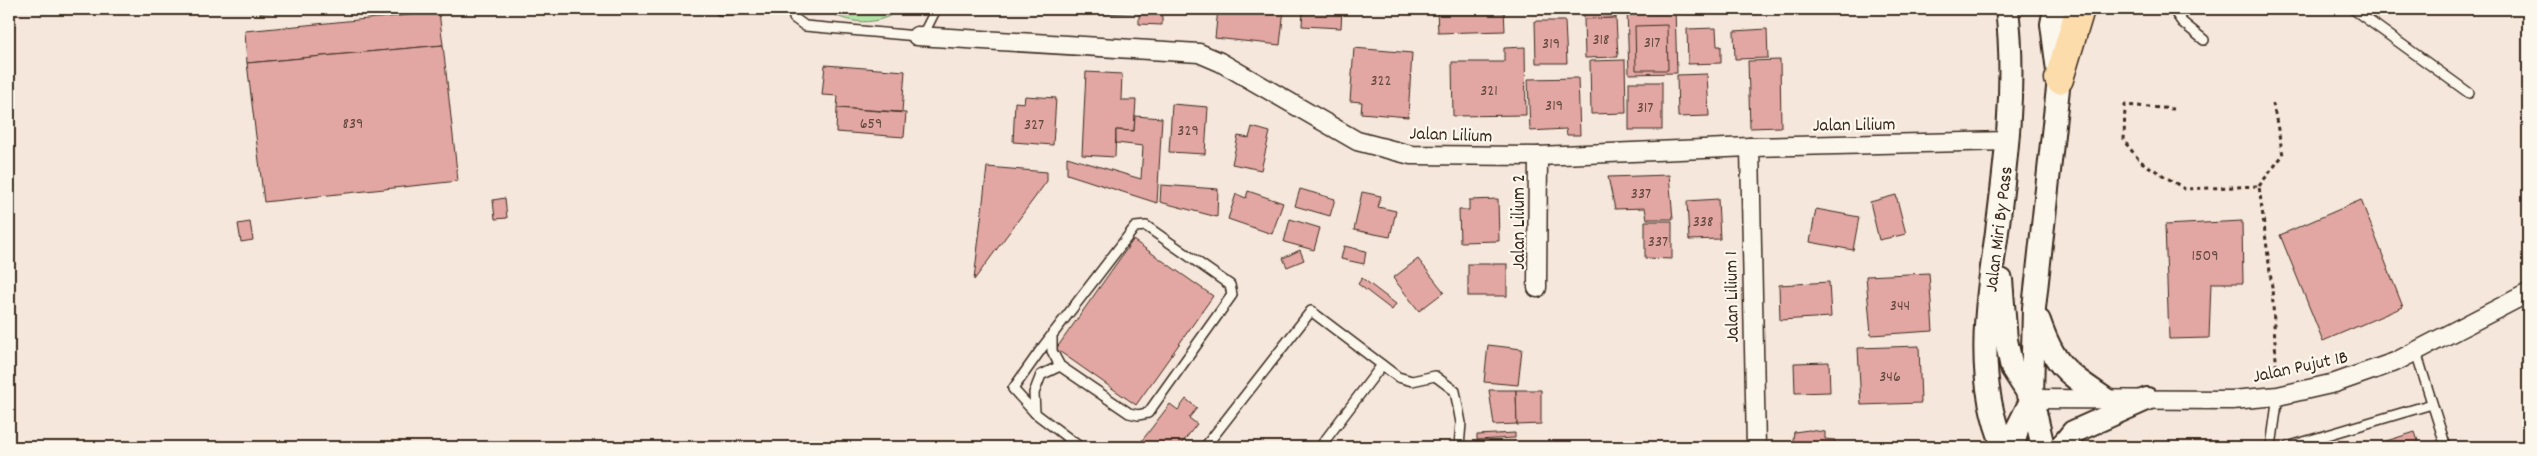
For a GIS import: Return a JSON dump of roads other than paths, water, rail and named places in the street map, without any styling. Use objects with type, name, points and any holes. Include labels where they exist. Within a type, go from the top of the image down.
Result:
[{"type":"highway","points":[[2059,79],[2080,9]]},
{"type":"street","name":"Jalan Miri By Pass","points":[[2004,447],[1997,431],[1984,364],[1990,274],[2008,141],[2011,42],[2007,9]]},
{"type":"street","points":[[2043,447],[2032,399],[2034,308],[2059,79],[2052,24],[2055,9]]},
{"type":"street","name":"Jalan Lilium","points":[[917,36],[1199,53],[1220,62],[1357,141],[1411,155],[1538,156],[1750,146],[2008,141]]},
{"type":"street","name":"Jalan Lilium 1","points":[[1750,146],[1756,447]]},
{"type":"street","name":"Jalan Lilium 2","points":[[1538,156],[1538,288]]},
{"type":"street","points":[[1996,240],[2009,356],[2018,380],[2032,399]]},
{"type":"street","name":"Jalan Pujut 1B","points":[[2032,399],[2232,400],[2278,396],[2335,383],[2416,352],[2528,293]]},
{"type":"street","points":[[2034,308],[2048,349],[2060,365],[2070,375],[2104,399]]},
{"type":"street","points":[[2013,447],[2017,429],[2032,399]]},
{"type":"street","points":[[2061,447],[2073,432],[2148,399]]},
{"type":"lane","points":[[720,10],[740,9]]},
{"type":"lane","points":[[792,9],[794,18],[805,26],[917,36],[926,29],[936,9]]},
{"type":"lane","points":[[2173,9],[2182,22],[2204,40]]},
{"type":"lane","points":[[2353,9],[2469,93]]},
{"type":"lane","points":[[1052,334],[1052,351],[1060,366],[1129,413],[1138,416],[1148,413],[1232,295],[1232,290],[1230,285],[1146,226],[1135,227],[1052,334],[1014,389],[1035,413],[1080,447]]},
{"type":"lane","points":[[1210,446],[1311,310],[1398,377],[1412,380],[1435,376],[1455,391],[1461,423],[1459,447]]},
{"type":"lane","points":[[2416,352],[2446,447]]},
{"type":"lane","points":[[1320,447],[1382,365]]},
{"type":"lane","points":[[1035,413],[1034,393],[1041,375],[1060,366]]},
{"type":"lane","points":[[2271,447],[2278,396]]},
{"type":"lane","points":[[2287,447],[2432,404]]}]
